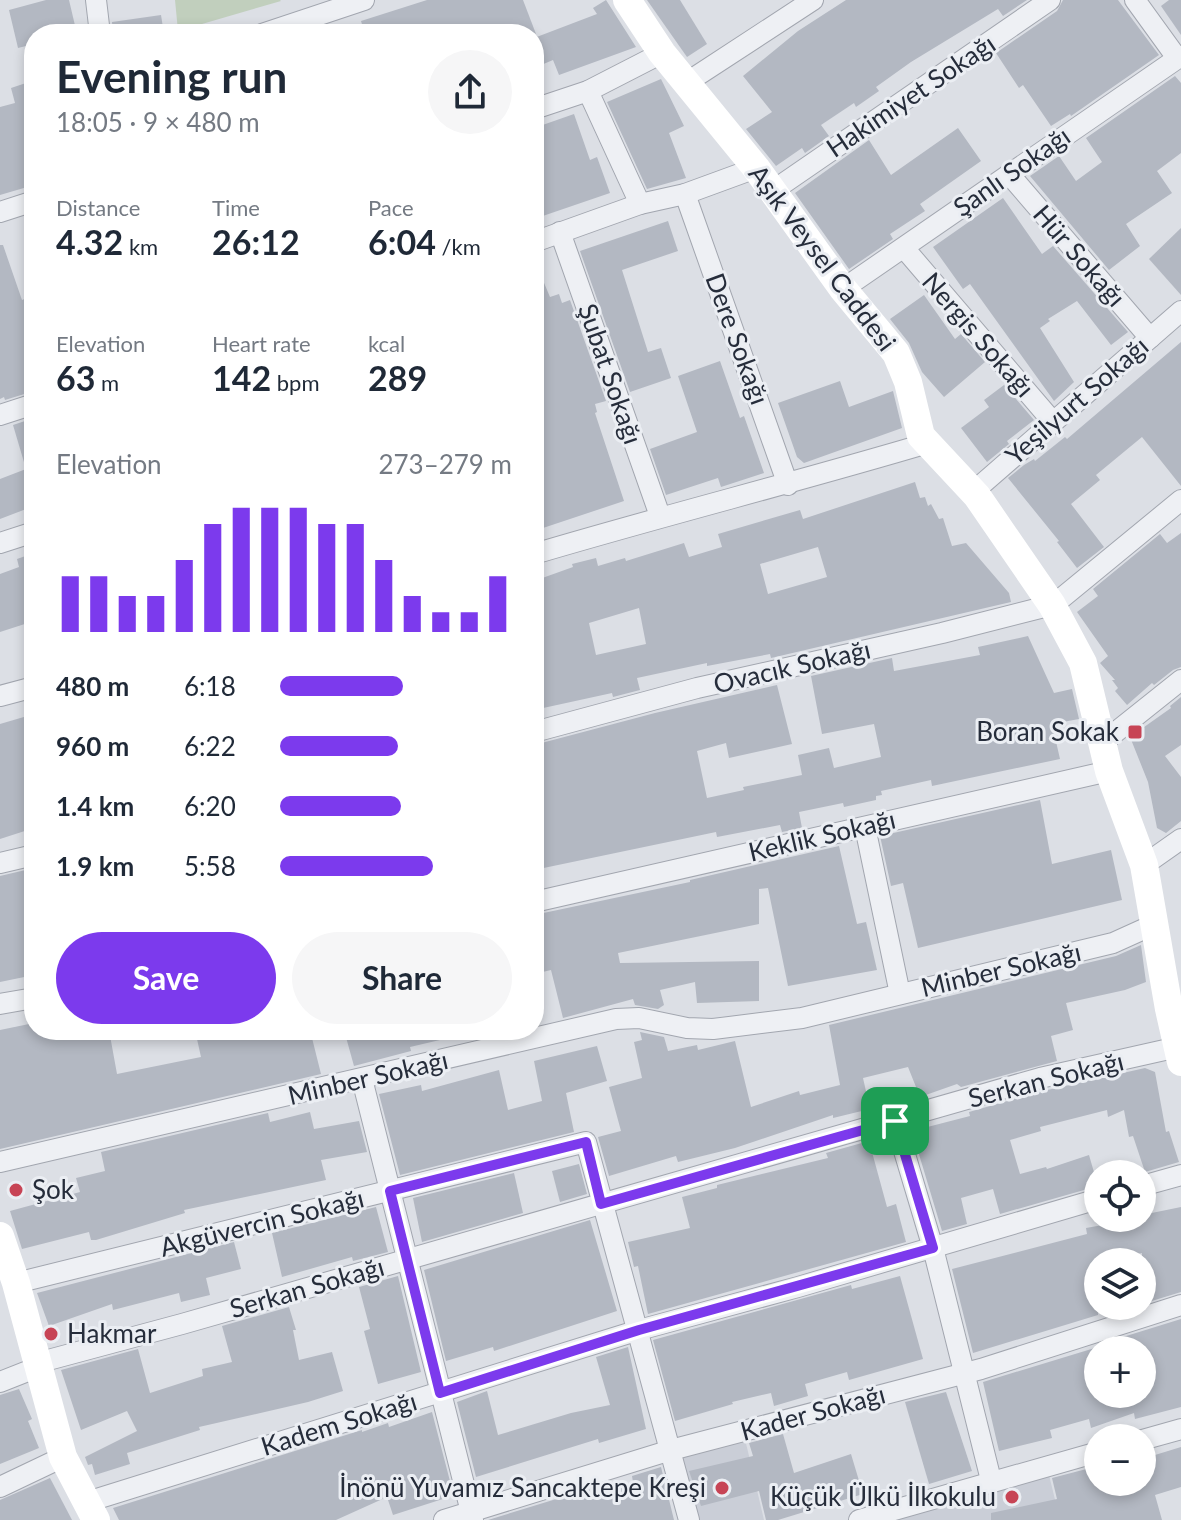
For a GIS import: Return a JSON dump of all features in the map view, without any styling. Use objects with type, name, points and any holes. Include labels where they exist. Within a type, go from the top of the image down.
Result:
[{"type":"street","points":[[96,0],[99,24]]},
{"type":"street","points":[[301,24],[364,0]]},
{"type":"street","name":"Aşık Veysel Caddesi","points":[[627,0],[662,53],[764,180],[843,289],[896,353],[908,382],[921,436],[973,492],[1052,606],[1083,663],[1109,771],[1144,865],[1175,1006],[1180,1055]]},
{"type":"street","points":[[686,83],[813,0]]},
{"type":"street","name":"Hakimiyet Sokağı","points":[[544,238],[640,204],[764,180],[1050,0]]},
{"type":"street","points":[[1135,0],[1179,57]]},
{"type":"street","points":[[544,106],[588,91],[662,53]]},
{"type":"street","name":"Şanlı Sokağı","points":[[843,289],[1179,57]]},
{"type":"street","points":[[588,91],[640,204]]},
{"type":"street","name":"Hür Sokağı","points":[[1009,174],[1150,338]]},
{"type":"street","name":"Dere Sokağı","points":[[685,194],[788,485]]},
{"type":"street","points":[[0,212],[24,204]]},
{"type":"street","name":"Şubat Sokağı","points":[[560,232],[660,516]]},
{"type":"street","name":"Nergis Sokağı","points":[[904,248],[1053,422]]},
{"type":"street","name":"Yeşilyurt Sokağı","points":[[973,492],[1181,311]]},
{"type":"street","points":[[0,415],[24,407]]},
{"type":"street","points":[[544,551],[660,516],[788,485],[928,443]]},
{"type":"street","points":[[1052,606],[1181,500]]},
{"type":"street","points":[[0,543],[24,535]]},
{"type":"street","name":"Ovacık Sokağı","points":[[544,729],[697,688],[1052,606]]},
{"type":"street","points":[[1102,743],[1181,680]]},
{"type":"street","points":[[0,696],[24,690]]},
{"type":"street","name":"Keklik Sokağı","points":[[544,900],[1109,771]]},
{"type":"street","points":[[865,827],[900,994]]},
{"type":"street","points":[[1144,865],[1181,839]]},
{"type":"street","points":[[0,863],[24,857]]},
{"type":"street","name":"Minber Sokağı","points":[[544,1032],[616,1019],[639,1018],[687,1028],[728,1027],[802,1018],[1113,943],[1155,924]]},
{"type":"street","points":[[0,1004],[24,1000]]},
{"type":"street","name":"Minber Sokağı","points":[[0,1162],[362,1079],[511,1040]]},
{"type":"street","name":"Serkan Sokağı","points":[[0,1382],[38,1365],[1040,1078],[1180,1055]]},
{"type":"street","points":[[362,1079],[472,1516]]},
{"type":"street","points":[[895,1121],[933,1248],[991,1480]]},
{"type":"street","name":"Akgüvercin Sokağı","points":[[8,1272],[390,1191],[586,1142],[601,1204]]},
{"type":"street","points":[[1156,1182],[1181,1175]]},
{"type":"street","name":"Kadem Sokağı","points":[[91,1511],[440,1393],[639,1330],[1084,1203]]},
{"type":"street","points":[[601,1204],[639,1330],[689,1520]]},
{"type":"street","points":[[0,1236],[63,1457],[91,1511]]},
{"type":"street","name":"Kader Sokağı","points":[[444,1520],[472,1516],[671,1450],[964,1373],[1181,1305]]},
{"type":"street","points":[[1156,1436],[1181,1429]]},
{"type":"street","points":[[859,1520],[1084,1456]]},
{"type":"street","points":[[0,1487],[63,1457]]},
{"type":"shaded area","name":"İnönü Yuvamız Sancaktepe Kreşi","points":[[745,1439],[764,1520],[697,1520],[679,1455]]},
{"type":"shaded area","name":"Küçük Ülkü İlkokulu","points":[[1049,1475],[1060,1520],[892,1520]]},
{"type":"green space","points":[[175,0],[281,1],[202,24],[177,24]]},
{"type":"building","points":[[46,0],[69,0],[75,24],[24,24],[24,46],[18,48],[9,10]]},
{"type":"building","points":[[427,0],[523,0],[532,24],[362,24],[361,21]]},
{"type":"building","points":[[606,0],[636,47],[559,75],[553,60],[544,64],[544,34],[597,14],[593,8]]},
{"type":"building","points":[[647,0],[680,0],[707,44],[687,57]]},
{"type":"building","points":[[846,0],[1027,0],[1003,16],[998,9],[911,62],[876,87],[879,91],[821,125],[829,136],[805,153],[802,148],[776,166],[746,129],[772,112],[743,76],[798,31]]},
{"type":"building","points":[[1063,0],[1118,0],[1159,55],[1071,116],[1051,126],[1023,85],[1019,88],[996,53],[1057,11]]},
{"type":"building","points":[[1169,0],[1181,0],[1181,35],[1161,6]]},
{"type":"building","points":[[161,15],[162,24],[112,24]]},
{"type":"building","points":[[1175,76],[1181,83],[1181,153],[1157,171],[1172,193],[1126,224],[1140,246],[1109,270],[1030,176],[1059,156],[1076,181],[1102,162],[1086,138]]},
{"type":"building","points":[[661,79],[684,126],[669,133],[686,178],[647,189],[607,102]]},
{"type":"building","points":[[24,84],[24,188],[0,195],[0,107],[15,103],[11,88]]},
{"type":"building","points":[[574,114],[590,160],[597,157],[610,193],[544,216],[544,124]]},
{"type":"building","points":[[958,128],[981,161],[920,204],[925,211],[890,234],[893,239],[849,269],[795,193],[869,140],[891,175]]},
{"type":"building","points":[[1003,198],[1042,254],[1053,246],[1128,332],[1111,345],[1077,301],[1048,319],[1050,321],[1040,328],[1074,382],[1054,401],[970,284],[963,289],[933,247]]},
{"type":"building","points":[[668,221],[678,251],[622,270],[648,352],[661,348],[671,378],[630,392],[580,251]]},
{"type":"building","points":[[1181,228],[1181,295],[1149,259]]},
{"type":"building","points":[[0,245],[3,245],[24,299],[24,394],[0,399]]},
{"type":"building","points":[[544,283],[550,297],[559,294],[562,303],[570,300],[606,401],[595,404],[595,413],[624,501],[544,528]]},
{"type":"building","points":[[924,295],[955,339],[961,334],[985,362],[944,397],[922,372],[909,343],[890,319]]},
{"type":"building","points":[[1181,342],[1181,486],[1142,437],[1096,475],[1100,480],[1071,504],[1104,547],[1077,568],[1008,478],[1065,437],[1067,439]]},
{"type":"building","points":[[720,361],[764,473],[721,487],[718,478],[666,495],[650,449],[697,432],[678,376]]},
{"type":"building","points":[[840,381],[849,407],[893,391],[902,428],[804,463],[797,457],[778,403]]},
{"type":"building","points":[[1004,385],[1034,420],[987,462],[961,428],[989,407],[984,400]]},
{"type":"building","points":[[24,421],[24,462],[13,425]]},
{"type":"building","points":[[24,470],[24,510],[0,519],[0,479]]},
{"type":"building","points":[[915,482],[920,498],[925,497],[939,519],[943,518],[952,546],[966,543],[1009,593],[1011,602],[771,658],[770,654],[707,666],[707,663],[637,678],[640,690],[544,708],[544,577],[573,567],[572,564],[596,558],[598,566],[625,558],[626,561],[684,543],[689,557],[722,547],[718,534],[800,510],[803,519]],"holes":[[[818,547],[827,577],[768,594],[760,564]],[[639,608],[646,644],[596,655],[589,623]]]},
{"type":"building","points":[[1181,533],[1181,667],[1154,685],[1152,683],[1127,705],[1115,691],[1118,688],[1112,680],[1115,680],[1100,663],[1108,656],[1077,612],[1098,596],[1093,589],[1160,534],[1167,543]]},
{"type":"building","points":[[24,557],[24,624],[0,632],[0,574],[19,567],[17,559]]},
{"type":"building","points":[[1028,636],[1054,693],[1072,689],[1079,719],[1052,724],[1060,759],[932,786],[931,780],[881,791],[882,795],[876,796],[876,800],[799,812],[802,828],[782,832],[780,825],[717,837],[716,832],[544,868],[544,742],[777,685],[792,744],[729,758],[726,743],[697,751],[707,798],[744,790],[743,787],[802,775],[798,755],[829,748],[834,768],[881,757],[874,724],[822,734],[811,676],[892,658],[894,671],[980,655],[978,647]]},
{"type":"building","points":[[1181,697],[1181,745],[1165,756],[1181,777],[1181,821],[1166,833],[1157,828],[1148,782],[1130,737],[1171,708]]},
{"type":"building","points":[[24,717],[24,831],[0,839],[0,724]]},
{"type":"building","points":[[1040,800],[1052,864],[1111,850],[1122,900],[918,948],[903,883],[891,886],[880,836]]},
{"type":"building","points":[[839,846],[857,924],[866,922],[877,970],[788,986],[768,888],[759,889],[759,924],[618,953],[620,963],[759,961],[759,1001],[697,1003],[695,982],[660,990],[664,1005],[658,1009],[635,1005],[633,999],[563,1018],[551,970],[544,972],[544,913]]},
{"type":"building","points":[[24,870],[24,977],[0,982],[0,876]]},
{"type":"building","points":[[1141,945],[1146,982],[1125,990],[1066,1003],[1073,1030],[1051,1036],[1057,1061],[961,1087],[957,1084],[920,1097],[908,1067],[863,1078],[870,1109],[833,1118],[833,1115],[735,1148],[678,1162],[676,1156],[609,1176],[598,1137],[621,1131],[609,1087],[642,1078],[634,1042],[642,1040],[640,1032],[664,1037],[668,1051],[697,1045],[698,1050],[735,1041],[751,1107],[799,1091],[800,1095],[840,1085],[829,1025],[1116,956]]},
{"type":"building","points":[[24,1025],[24,1040],[111,1040],[117,1074],[201,1057],[197,1040],[312,1040],[321,1074],[0,1149],[0,1030]]},
{"type":"building","points":[[347,1040],[440,1040],[410,1047],[411,1051],[354,1066]]},
{"type":"building","points":[[597,1046],[607,1081],[566,1093],[574,1132],[400,1175],[379,1094],[421,1085],[422,1091],[499,1070],[508,1110],[542,1101],[534,1061]]},
{"type":"building","points":[[1145,1068],[1155,1072],[1166,1132],[1169,1131],[1179,1162],[1156,1169],[1156,1160],[1141,1160],[1133,1136],[1129,1137],[1124,1110],[1108,1117],[1107,1110],[1040,1127],[1041,1131],[1010,1140],[1020,1174],[1089,1155],[1090,1160],[1084,1160],[1084,1190],[1000,1214],[993,1189],[961,1198],[967,1224],[942,1231],[912,1131],[970,1116],[969,1112],[1043,1091]]},
{"type":"building","points":[[310,1112],[314,1129],[359,1121],[367,1152],[321,1160],[326,1180],[184,1210],[185,1213],[96,1240],[91,1240],[89,1232],[22,1249],[10,1211],[80,1192],[76,1178],[105,1171],[101,1152],[268,1113],[270,1122]]},
{"type":"building","points":[[869,1141],[887,1207],[896,1204],[906,1242],[648,1314],[638,1266],[634,1267],[628,1242],[690,1228],[682,1197],[717,1188],[717,1185],[828,1158],[826,1153]]},
{"type":"building","points":[[579,1164],[587,1194],[560,1202],[552,1171]]},
{"type":"building","points":[[514,1173],[523,1213],[422,1242],[413,1198]]},
{"type":"building","points":[[376,1207],[388,1252],[353,1261],[352,1257],[282,1277],[272,1233]]},
{"type":"building","points":[[1181,1207],[1181,1292],[1156,1300],[1156,1248],[1084,1248],[1084,1319],[973,1353],[952,1269],[1087,1232],[1156,1232],[1156,1212]]},
{"type":"building","points":[[590,1220],[617,1311],[494,1351],[493,1347],[446,1361],[424,1270]]},
{"type":"building","points":[[234,1242],[241,1269],[206,1278],[210,1295],[181,1302],[179,1293],[113,1310],[112,1304],[49,1326],[37,1293]]},
{"type":"building","points":[[398,1276],[421,1372],[378,1384],[364,1331],[370,1329],[359,1287]]},
{"type":"building","points":[[900,1276],[923,1359],[849,1380],[847,1372],[805,1384],[808,1396],[774,1406],[771,1393],[675,1421],[653,1340],[851,1285],[852,1289]]},
{"type":"building","points":[[289,1307],[296,1330],[293,1330],[299,1360],[332,1352],[343,1391],[199,1427],[200,1430],[127,1453],[130,1464],[95,1475],[92,1464],[88,1465],[85,1457],[137,1431],[127,1411],[81,1430],[61,1370],[138,1349],[150,1393],[203,1376],[202,1369],[232,1362],[222,1326]]},
{"type":"building","points":[[1181,1319],[1181,1407],[1135,1419],[1134,1413],[1102,1424],[1090,1424],[1089,1419],[1050,1430],[1052,1438],[999,1451],[983,1382],[1084,1351],[1084,1408],[1156,1408],[1156,1336],[1126,1336]]},
{"type":"building","points":[[628,1347],[646,1429],[599,1443],[598,1439],[476,1477],[457,1402],[487,1391],[498,1435],[610,1405],[596,1357]]},
{"type":"building","points":[[19,1389],[32,1419],[28,1421],[39,1448],[0,1464],[0,1395]]},
{"type":"building","points":[[946,1392],[972,1471],[929,1484],[905,1402]]},
{"type":"building","points":[[432,1412],[451,1485],[446,1486],[449,1497],[393,1515],[387,1497],[336,1520],[119,1520],[113,1508],[362,1430],[388,1423],[389,1427]]},
{"type":"building","points":[[783,1434],[794,1473],[851,1454],[863,1494],[778,1520],[766,1520],[759,1491],[701,1506],[689,1471],[753,1456],[749,1443]]},
{"type":"building","points":[[1181,1447],[1181,1487],[1156,1495],[1156,1455]]},
{"type":"building","points":[[661,1467],[674,1520],[488,1520],[589,1489],[592,1495],[633,1482],[632,1476]]},
{"type":"building","points":[[1084,1470],[1084,1496],[1155,1496],[1162,1520],[991,1520],[991,1513],[1057,1499],[1052,1478]]},
{"type":"building","points":[[50,1478],[72,1520],[0,1520],[0,1500]]},
{"type":"place","name":"Boran Sokak","points":[[1135,732]]},
{"type":"place","name":"Şok","points":[[16,1190]]},
{"type":"place","name":"Hakmar","points":[[51,1334]]},
{"type":"place","name":"İnönü Yuvamız Sancaktepe Kreşi","points":[[722,1488]]},
{"type":"place","name":"Küçük Ülkü İlkokulu","points":[[1012,1497]]},
{"type":"route","points":[[895,1121],[933,1248],[639,1330],[440,1393],[390,1191],[586,1142],[601,1204],[895,1121]]}]
